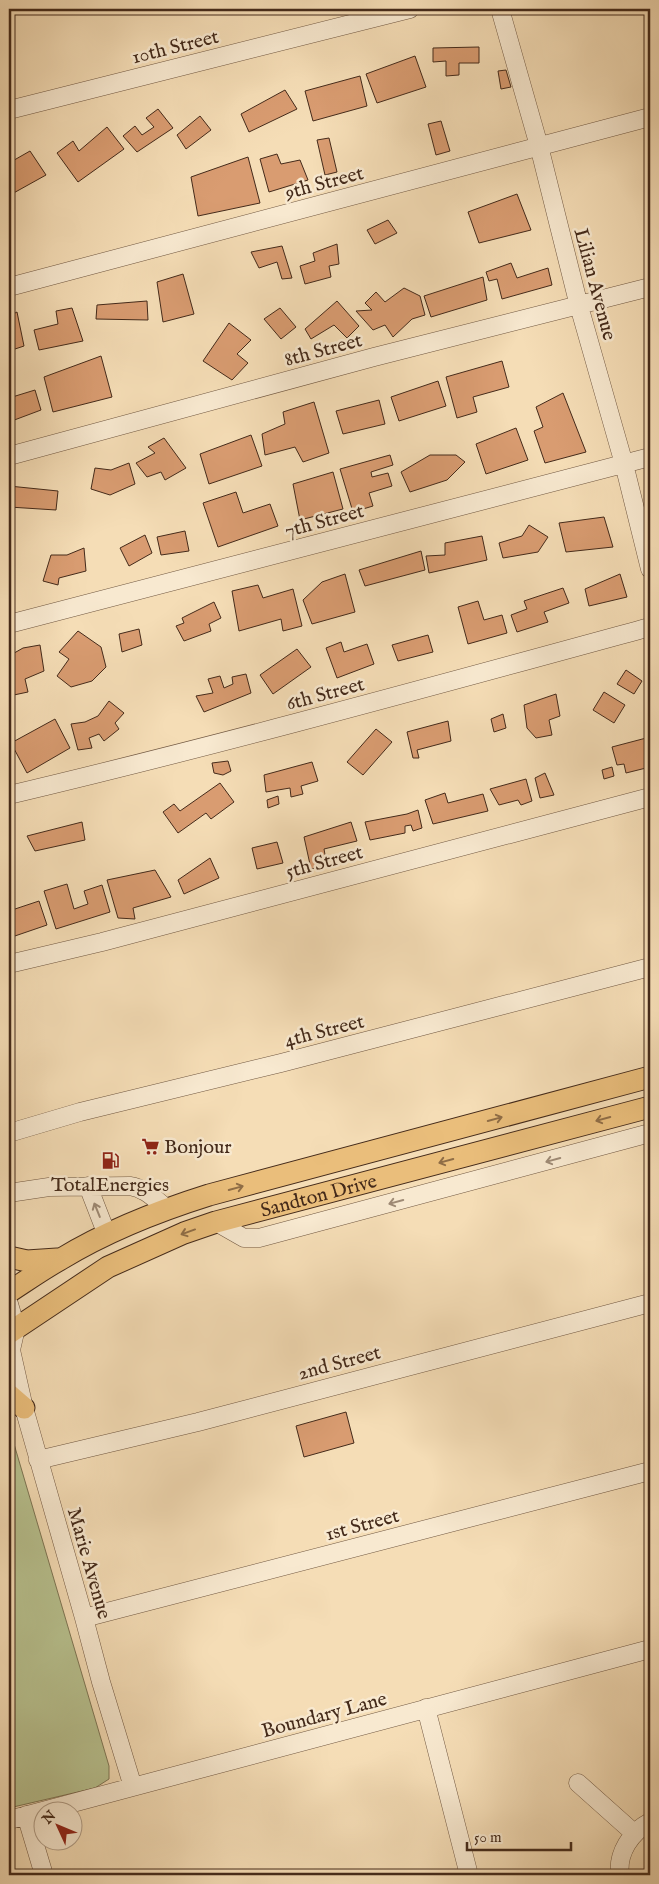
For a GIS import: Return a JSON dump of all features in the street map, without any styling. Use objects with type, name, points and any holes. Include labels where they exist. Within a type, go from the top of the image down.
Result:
[{"type":"main road","name":"Sandton Drive","points":[[9,1292],[62,1258],[107,1235],[167,1209],[209,1195],[650,1077]]},
{"type":"main road","name":"Sandton Drive","points":[[11,1340],[108,1267],[184,1233],[216,1222],[650,1107]]},
{"type":"main road","points":[[9,1257],[28,1262],[62,1258]]},
{"type":"street","name":"10th Street","points":[[9,110],[410,9]]},
{"type":"street","name":"Lilian Avenue","points":[[500,9],[540,146],[579,306],[624,464],[650,569]]},
{"type":"street","name":"9th Street","points":[[9,287],[650,117]]},
{"type":"street","name":"8th Street","points":[[9,456],[374,357],[650,287]]},
{"type":"street","name":"7th Street","points":[[9,624],[650,457]]},
{"type":"street","name":"6th Street","points":[[9,795],[263,731],[650,628]]},
{"type":"street","name":"5th Street","points":[[9,964],[102,942],[650,797]]},
{"type":"street","name":"4th Street","points":[[9,1133],[80,1112],[290,1061],[650,967]]},
{"type":"street","points":[[216,1222],[244,1238],[259,1238],[650,1133]]},
{"type":"street","points":[[88,1186],[107,1235]]},
{"type":"street","points":[[9,1193],[49,1187],[137,1187],[145,1191],[167,1209]]},
{"type":"street","name":"2nd Street","points":[[38,1460],[198,1422],[650,1303]]},
{"type":"street","name":"Marie Avenue","points":[[9,1304],[16,1402],[38,1460],[133,1787]]},
{"type":"street","name":"1st Street","points":[[84,1618],[650,1471]]},
{"type":"street","name":"Boundary Lane","points":[[9,1820],[650,1648]]},
{"type":"street","points":[[426,1708],[469,1875]]},
{"type":"street","points":[[578,1783],[634,1833]]},
{"type":"street","points":[[26,1815],[44,1875]]},
{"type":"street","points":[[620,1875],[620,1861],[624,1848],[634,1833],[650,1822]]},
{"type":"green space","points":[[9,1427],[109,1766],[109,1779],[95,1788],[9,1808]]},
{"type":"building","points":[[479,47],[479,63],[459,63],[459,75],[446,76],[446,61],[433,62],[433,48]]},
{"type":"building","points":[[415,56],[426,87],[377,103],[366,74]]},
{"type":"building","points":[[506,70],[511,87],[501,89],[498,71]]},
{"type":"building","points":[[360,76],[367,106],[313,121],[305,91]]},
{"type":"building","points":[[285,90],[297,109],[249,132],[241,114]]},
{"type":"building","points":[[158,109],[173,128],[137,152],[123,136],[135,126],[142,135],[154,127],[146,118]]},
{"type":"building","points":[[200,116],[211,130],[186,149],[177,135]]},
{"type":"building","points":[[441,121],[450,151],[436,155],[428,124]]},
{"type":"building","points":[[107,127],[124,149],[78,182],[57,153],[73,141],[79,151]]},
{"type":"building","points":[[329,138],[337,172],[325,175],[317,140]]},
{"type":"building","points":[[30,151],[46,175],[10,195],[9,163]]},
{"type":"building","points":[[277,154],[281,164],[300,160],[308,180],[269,192],[260,159]]},
{"type":"building","points":[[248,157],[260,203],[198,216],[191,177]]},
{"type":"building","points":[[517,194],[531,230],[479,243],[468,212]]},
{"type":"building","points":[[388,220],[397,233],[375,244],[367,230]]},
{"type":"building","points":[[337,244],[339,264],[329,266],[331,277],[305,284],[300,266],[315,261],[313,253]]},
{"type":"building","points":[[282,246],[292,278],[282,279],[277,262],[259,268],[251,252]]},
{"type":"building","points":[[511,263],[517,278],[548,268],[552,285],[502,299],[497,279],[489,281],[486,272]]},
{"type":"building","points":[[183,274],[194,314],[163,322],[157,282]]},
{"type":"building","points":[[483,277],[487,300],[431,317],[424,296]]},
{"type":"building","points":[[404,288],[420,296],[425,315],[412,319],[393,337],[385,325],[373,330],[356,311],[372,310],[365,303],[376,292],[385,302]]},
{"type":"building","points":[[147,301],[148,320],[96,319],[97,305]]},
{"type":"building","points":[[337,301],[359,326],[347,338],[334,325],[311,339],[305,329]]},
{"type":"building","points":[[72,308],[83,341],[39,350],[34,330],[58,324],[56,311]]},
{"type":"building","points":[[280,308],[296,327],[281,339],[264,319]]},
{"type":"building","points":[[17,312],[24,346],[9,351],[9,316]]},
{"type":"building","points":[[229,323],[251,340],[237,354],[248,363],[232,380],[203,361]]},
{"type":"building","points":[[101,356],[112,397],[53,412],[44,377]]},
{"type":"building","points":[[502,361],[509,387],[473,397],[477,412],[457,418],[446,377]]},
{"type":"building","points":[[438,381],[446,406],[399,421],[391,397]]},
{"type":"building","points":[[35,390],[41,410],[9,422],[9,398]]},
{"type":"building","points":[[563,393],[586,452],[545,463],[534,431],[543,427],[536,407]]},
{"type":"building","points":[[379,400],[385,424],[343,434],[336,411]]},
{"type":"building","points":[[314,402],[329,453],[303,462],[295,447],[265,455],[262,434],[285,424],[283,412]]},
{"type":"building","points":[[516,428],[528,460],[486,474],[476,444]]},
{"type":"building","points":[[251,435],[262,466],[209,484],[200,454]]},
{"type":"building","points":[[164,438],[186,468],[165,480],[161,472],[147,477],[136,463],[155,453],[148,447]]},
{"type":"building","points":[[390,455],[393,465],[371,472],[372,477],[388,473],[392,486],[369,493],[373,506],[353,512],[340,469]]},
{"type":"building","points":[[430,455],[456,455],[465,462],[447,480],[410,492],[401,472]]},
{"type":"building","points":[[129,463],[135,484],[110,495],[91,489],[95,468],[111,470]]},
{"type":"building","points":[[333,472],[343,509],[300,520],[293,484]]},
{"type":"building","points":[[9,486],[58,491],[56,510],[9,507]]},
{"type":"building","points":[[236,492],[243,513],[270,504],[278,526],[218,547],[203,503]]},
{"type":"building","points":[[604,517],[613,547],[566,552],[559,523]]},
{"type":"building","points":[[529,525],[548,537],[538,552],[503,558],[499,543],[522,536]]},
{"type":"building","points":[[185,531],[189,551],[161,555],[157,537]]},
{"type":"building","points":[[145,535],[152,553],[129,566],[120,548]]},
{"type":"building","points":[[482,536],[487,560],[429,573],[426,556],[445,555],[445,543]]},
{"type":"building","points":[[84,548],[86,571],[59,578],[58,585],[43,581],[51,555],[67,555]]},
{"type":"building","points":[[421,551],[425,570],[365,586],[359,570]]},
{"type":"building","points":[[345,574],[355,612],[312,624],[303,600],[322,582]]},
{"type":"building","points":[[620,574],[627,597],[589,606],[585,589]]},
{"type":"building","points":[[258,585],[263,598],[293,589],[302,626],[283,631],[281,619],[239,631],[232,591]]},
{"type":"building","points":[[563,588],[569,603],[544,612],[548,622],[517,632],[511,615],[527,609],[524,601]]},
{"type":"building","points":[[478,601],[484,620],[502,615],[507,633],[468,644],[458,607]]},
{"type":"building","points":[[214,602],[221,618],[209,624],[211,631],[184,641],[176,626],[184,623],[182,618]]},
{"type":"building","points":[[139,629],[142,645],[122,652],[119,634]]},
{"type":"building","points":[[78,631],[101,647],[106,667],[92,681],[71,687],[57,676],[69,659],[59,652]]},
{"type":"building","points":[[428,635],[433,652],[398,661],[392,645]]},
{"type":"building","points":[[341,642],[344,652],[367,644],[374,664],[337,678],[326,648]]},
{"type":"building","points":[[40,645],[44,671],[25,679],[28,692],[9,696],[9,656],[23,648]]},
{"type":"building","points":[[297,649],[311,667],[273,694],[260,675]]},
{"type":"building","points":[[626,670],[642,681],[634,694],[617,684]]},
{"type":"building","points":[[246,674],[251,693],[204,712],[196,696],[213,693],[208,679],[220,676],[224,688],[233,684],[232,677]]},
{"type":"building","points":[[604,692],[625,705],[614,723],[593,710]]},
{"type":"building","points":[[556,694],[560,716],[549,720],[552,735],[536,738],[527,728],[524,705]]},
{"type":"building","points":[[109,701],[124,713],[115,723],[119,729],[104,741],[99,734],[89,738],[92,748],[78,750],[71,724],[85,722],[98,716]]},
{"type":"building","points":[[503,714],[506,728],[494,732],[491,719]]},
{"type":"building","points":[[55,719],[70,748],[27,773],[11,743]]},
{"type":"building","points":[[448,721],[451,741],[417,750],[419,758],[413,758],[407,732]]},
{"type":"building","points":[[376,729],[392,742],[363,775],[347,762]]},
{"type":"building","points":[[650,737],[650,767],[626,773],[624,764],[617,765],[612,747]]},
{"type":"building","points":[[228,761],[231,771],[223,775],[214,773],[212,763]]},
{"type":"building","points":[[312,762],[318,781],[301,786],[303,794],[291,797],[290,788],[266,792],[264,775]]},
{"type":"building","points":[[612,767],[614,776],[604,779],[602,770]]},
{"type":"building","points":[[545,773],[554,795],[540,798],[535,778]]},
{"type":"building","points":[[526,779],[532,801],[521,805],[518,800],[499,805],[490,789]]},
{"type":"building","points":[[220,783],[234,802],[211,819],[206,813],[178,833],[163,812],[174,804],[180,811]]},
{"type":"building","points":[[445,793],[448,803],[483,794],[488,811],[433,824],[425,800]]},
{"type":"building","points":[[278,796],[279,804],[268,808],[267,800]]},
{"type":"building","points":[[418,810],[422,828],[413,831],[411,825],[405,826],[405,833],[370,840],[365,822]]},
{"type":"building","points":[[82,822],[85,840],[35,851],[27,836]]},
{"type":"building","points":[[351,822],[357,841],[324,849],[327,866],[311,869],[304,837]]},
{"type":"building","points":[[277,842],[283,863],[257,869],[252,848]]},
{"type":"building","points":[[210,858],[219,878],[184,894],[178,880]]},
{"type":"building","points":[[155,870],[171,897],[133,908],[135,919],[118,918],[107,880]]},
{"type":"building","points":[[67,884],[74,909],[88,904],[84,891],[102,885],[110,912],[56,929],[44,891]]},
{"type":"building","points":[[39,901],[47,925],[9,938],[9,911]]},
{"type":"building","points":[[346,1412],[354,1443],[304,1457],[296,1426]]},
{"type":"place","name":"Bonjour","points":[[150,1146]]},
{"type":"place","name":"TotalEnergies","points":[[110,1160]]}]
